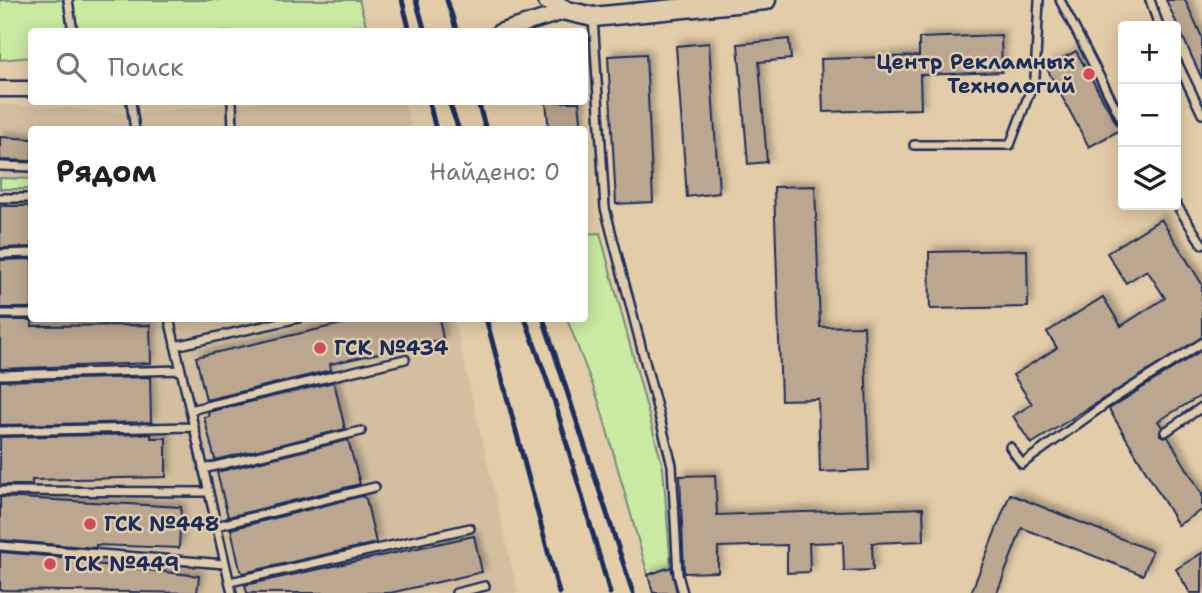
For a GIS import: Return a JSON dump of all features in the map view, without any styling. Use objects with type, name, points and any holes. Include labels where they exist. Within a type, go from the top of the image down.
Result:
[{"type":"street","points":[[547,0],[566,10],[593,17],[636,7],[766,0]]},
{"type":"street","points":[[511,28],[566,10]]},
{"type":"street","points":[[0,89],[28,89]]},
{"type":"lane","points":[[68,0],[72,28]]},
{"type":"lane","points":[[914,145],[1010,145],[1035,78],[1039,0]]},
{"type":"lane","points":[[1060,0],[1118,112]]},
{"type":"lane","points":[[1150,0],[1157,21]]},
{"type":"lane","points":[[593,17],[605,208],[672,465],[678,575],[683,593]]},
{"type":"lane","points":[[1181,70],[1202,114]]},
{"type":"lane","points":[[131,105],[134,126]]},
{"type":"lane","points":[[232,105],[233,126]]},
{"type":"lane","points":[[0,166],[28,167]]},
{"type":"lane","points":[[0,198],[28,198]]},
{"type":"lane","points":[[1180,210],[1202,244]]},
{"type":"lane","points":[[0,254],[28,253]]},
{"type":"lane","points":[[0,314],[28,314]]},
{"type":"lane","points":[[170,322],[232,593]]},
{"type":"lane","points":[[176,346],[281,322]]},
{"type":"lane","points":[[1010,447],[1022,464],[1202,342]]},
{"type":"lane","points":[[190,410],[405,359]]},
{"type":"lane","points":[[0,375],[181,370]]},
{"type":"lane","points":[[1165,432],[1202,407]]},
{"type":"lane","points":[[0,431],[192,427]]},
{"type":"lane","points":[[203,469],[361,431]]},
{"type":"lane","points":[[216,526],[374,487]]},
{"type":"lane","points":[[0,491],[208,492]]},
{"type":"lane","points":[[230,582],[470,528]]},
{"type":"lane","points":[[0,547],[225,565]]},
{"type":"lane","points":[[456,593],[485,586]]},
{"type":"shaded area","points":[[0,104],[132,113],[224,105],[405,105],[410,126],[28,126],[28,322],[455,322],[518,593],[0,593]]},
{"type":"green space","points":[[0,0],[359,0],[366,25],[336,28],[28,28],[28,57],[0,60]]},
{"type":"green space","points":[[0,178],[28,179],[28,189],[0,189]]},
{"type":"green space","points":[[600,233],[663,468],[671,567],[648,575],[599,402],[568,322],[588,322],[588,234]]},
{"type":"building","points":[[1166,0],[1185,0],[1202,37],[1202,79],[1181,33],[1181,21],[1176,21]]},
{"type":"building","points":[[1001,35],[1002,72],[920,75],[921,109],[823,112],[821,59],[919,56],[919,38]]},
{"type":"building","points":[[789,39],[791,59],[759,62],[767,162],[748,164],[738,44]]},
{"type":"building","points":[[709,43],[719,193],[687,197],[676,46]]},
{"type":"building","points":[[1076,51],[1118,126],[1118,131],[1089,147],[1046,67]]},
{"type":"building","points":[[646,54],[653,202],[616,204],[608,56]]},
{"type":"building","points":[[546,105],[579,105],[582,126],[549,126]]},
{"type":"building","points":[[0,137],[28,139],[28,161],[0,160]]},
{"type":"building","points":[[815,186],[820,327],[864,326],[869,470],[820,472],[818,399],[781,400],[774,187]]},
{"type":"building","points":[[0,206],[28,206],[28,247],[0,248]]},
{"type":"building","points":[[1161,219],[1202,284],[1202,337],[1031,444],[1013,416],[1032,404],[1013,375],[1057,348],[1047,332],[1103,297],[1121,326],[1165,298],[1147,270],[1126,283],[1107,253]]},
{"type":"building","points":[[1027,250],[1028,307],[930,309],[929,252]]},
{"type":"building","points":[[28,259],[28,308],[0,308],[0,260]]},
{"type":"building","points":[[0,320],[28,320],[32,322],[32,326],[150,325],[151,363],[0,369]]},
{"type":"building","name":"ГСК №434","points":[[350,322],[440,322],[443,339],[330,364],[331,370],[206,400],[196,357]]},
{"type":"building","points":[[1202,350],[1202,395],[1158,421],[1162,427],[1160,435],[1168,437],[1202,494],[1202,510],[1178,525],[1109,409]]},
{"type":"building","points":[[150,377],[151,422],[0,425],[0,381]]},
{"type":"building","points":[[334,382],[345,429],[215,460],[204,417],[209,416],[208,412]]},
{"type":"building","points":[[151,434],[151,438],[166,438],[166,477],[32,480],[32,485],[0,485],[0,437]]},
{"type":"building","points":[[348,440],[360,484],[228,517],[217,472]]},
{"type":"building","points":[[715,475],[717,515],[923,508],[924,541],[872,543],[873,570],[844,571],[843,542],[809,543],[810,572],[787,573],[787,545],[718,547],[718,572],[684,573],[680,476]]},
{"type":"building","points":[[1010,494],[1152,551],[1143,575],[1022,528],[997,593],[971,593]]},
{"type":"building","points":[[362,496],[366,499],[376,543],[243,573],[240,570],[231,529]]},
{"type":"building","name":"ГСК №448","points":[[0,497],[181,507],[179,548],[96,545],[96,548],[0,540]]},
{"type":"building","points":[[474,536],[482,572],[390,593],[247,593],[245,585]]},
{"type":"building","name":"ГСК №449","points":[[0,552],[95,560],[95,564],[199,576],[197,593],[0,590]]},
{"type":"building","points":[[1202,553],[1202,593],[1190,593],[1176,569]]},
{"type":"building","points":[[671,567],[677,593],[653,593],[648,575]]},
{"type":"railway","points":[[402,0],[409,28]]},
{"type":"railway","points":[[416,0],[424,28]]},
{"type":"railway","points":[[447,0],[456,28]]},
{"type":"railway","points":[[430,105],[435,126]]},
{"type":"railway","points":[[450,105],[458,126]]},
{"type":"railway","points":[[479,105],[485,126]]},
{"type":"railway","points":[[487,322],[559,593]]},
{"type":"railway","points":[[526,322],[555,403],[610,593]]},
{"type":"railway","points":[[544,322],[633,593]]},
{"type":"place","name":"Центр Рекламных Технологий","points":[[1089,74]]},
{"type":"place","name":"ГСК №434","points":[[320,348]]},
{"type":"place","name":"ГСК №448","points":[[90,524]]},
{"type":"place","name":"ГСК №449","points":[[50,564]]}]
